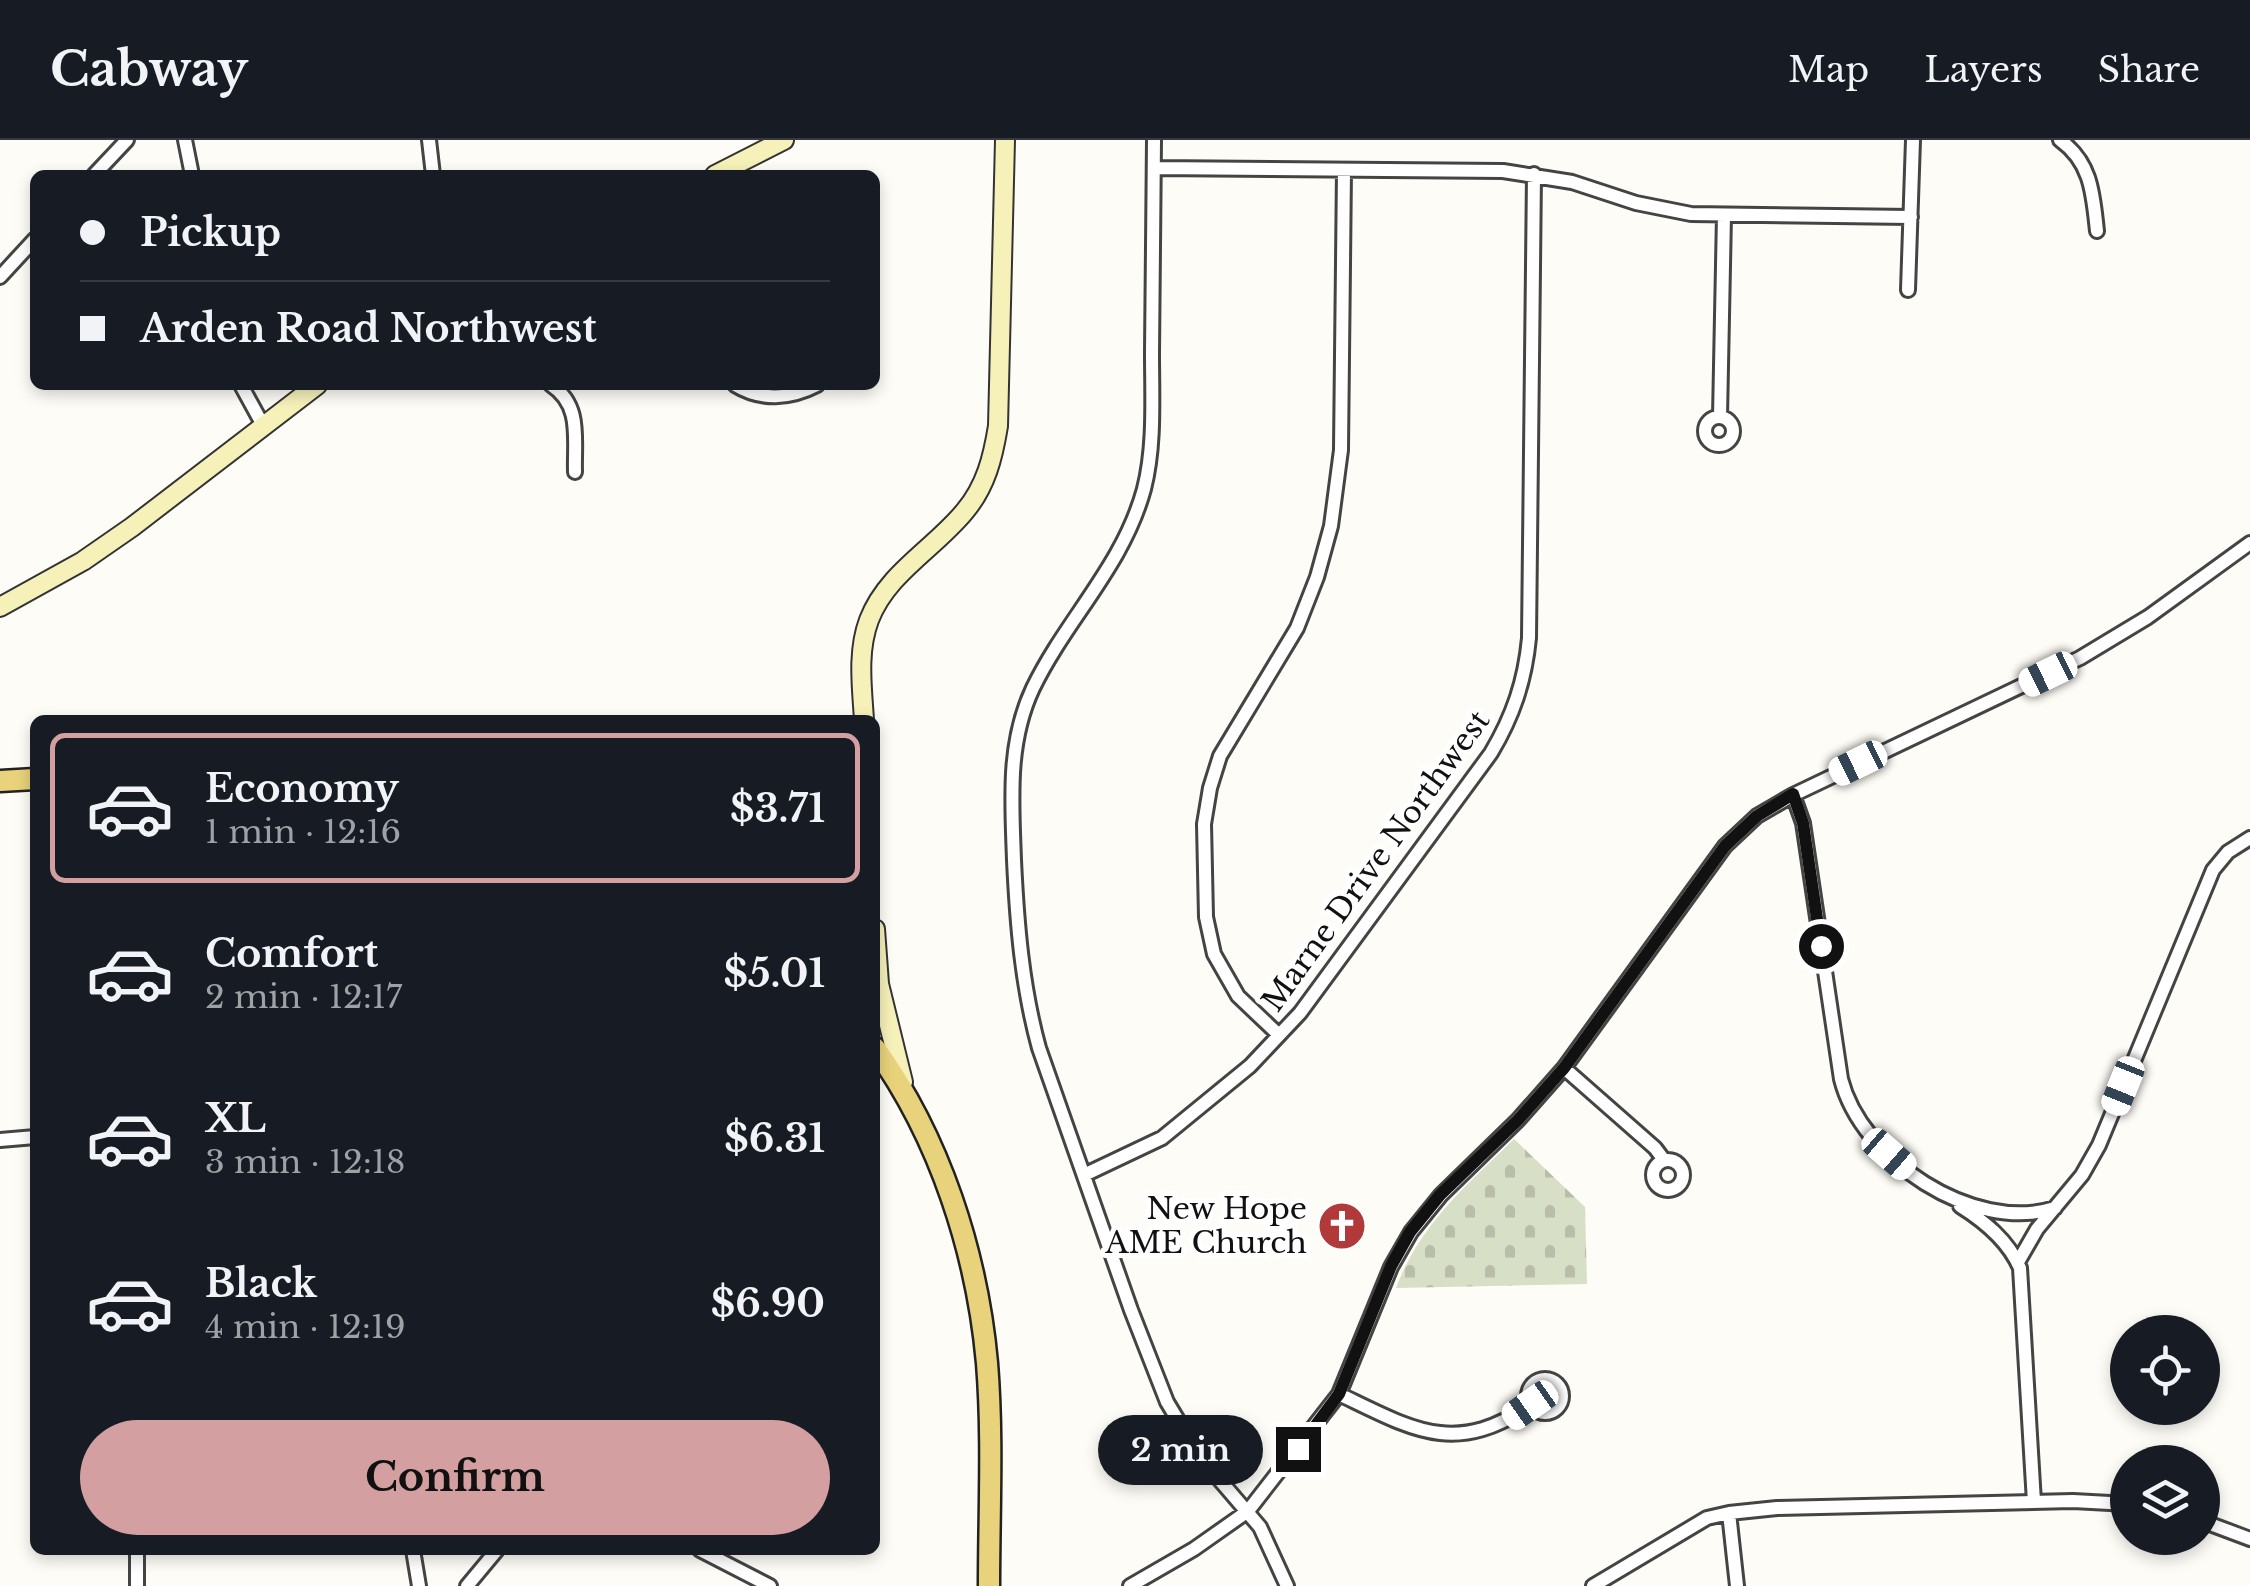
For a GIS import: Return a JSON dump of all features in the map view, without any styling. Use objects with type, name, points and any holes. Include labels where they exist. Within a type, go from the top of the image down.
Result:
[{"type":"main road","points":[[0,782],[30,779]]},
{"type":"main road","points":[[0,793],[30,790]]},
{"type":"main road","points":[[880,1055],[908,1097],[956,1214],[982,1330],[990,1409],[988,1586]]},
{"type":"street","points":[[99,170],[127,140]]},
{"type":"street","points":[[185,140],[191,170]]},
{"type":"street","points":[[429,140],[432,170]]},
{"type":"street","points":[[725,170],[784,140]]},
{"type":"street","points":[[864,715],[862,654],[874,608],[898,575],[967,509],[984,482],[994,453],[998,426],[1005,140]]},
{"type":"street","points":[[1154,140],[1152,432],[1144,488],[1117,558],[1034,688],[1019,727],[1012,769],[1017,919],[1027,996],[1040,1048],[1167,1402],[1200,1456],[1270,1543],[1287,1586]]},
{"type":"street","points":[[1908,290],[1912,140]]},
{"type":"street","points":[[2060,140],[2086,168],[2092,186],[2096,231]]},
{"type":"street","points":[[1154,168],[1534,174],[1660,210],[1724,215],[1911,217]]},
{"type":"street","points":[[1279,1035],[1238,996],[1214,954],[1206,917],[1204,824],[1220,756],[1297,628],[1332,526],[1341,450],[1344,170]]},
{"type":"street","name":"Marne Drive Northwest","points":[[1084,1175],[1162,1138],[1250,1066],[1300,1014],[1491,754],[1508,724],[1520,692],[1529,638],[1534,174]]},
{"type":"street","points":[[1720,416],[1724,215]]},
{"type":"street","points":[[0,278],[30,245]]},
{"type":"street","points":[[244,390],[264,427]]},
{"type":"street","points":[[0,606],[95,553],[311,390]]},
{"type":"street","points":[[557,390],[566,398],[576,422],[575,472]]},
{"type":"street","points":[[748,390],[767,397],[806,390]]},
{"type":"street","points":[[1130,1586],[1149,1581],[1248,1511],[1339,1394],[1391,1266],[1410,1232],[1440,1195],[1518,1120],[1564,1068],[1725,846],[1757,816],[1793,794],[2080,658],[2148,617],[2250,544]]},
{"type":"street","points":[[1793,794],[1803,823],[1845,1097],[1889,1154],[1989,1226],[2018,1262]]},
{"type":"street","points":[[2034,1502],[2018,1262],[2037,1230],[2082,1175],[2099,1145],[2208,880],[2228,852],[2250,838]]},
{"type":"street","points":[[880,1006],[908,1097]]},
{"type":"street","points":[[1564,1068],[1664,1160]]},
{"type":"street","points":[[0,1140],[30,1137]]},
{"type":"street","points":[[1949,1199],[1982,1208],[2030,1213],[2055,1208]]},
{"type":"street","points":[[1339,1394],[1410,1428],[1440,1435],[1480,1432],[1530,1405]]},
{"type":"street","points":[[1593,1586],[1685,1529],[1729,1512],[2034,1502],[2110,1504]]},
{"type":"street","points":[[1729,1512],[1737,1586]]},
{"type":"street","points":[[2220,1528],[2250,1539]]},
{"type":"street","points":[[137,1555],[137,1586]]},
{"type":"street","points":[[414,1555],[419,1586]]},
{"type":"street","points":[[466,1586],[493,1555]]},
{"type":"street","points":[[710,1555],[770,1586]]},
{"type":"green space","points":[[1514,1139],[1585,1207],[1587,1284],[1396,1288],[1431,1225]]},
{"type":"place","name":"New Hope AME Church","points":[[1342,1226]]},
{"type":"route","points":[[1298,1449],[1339,1394],[1391,1266],[1410,1232],[1440,1195],[1518,1120],[1564,1068],[1725,846],[1757,816],[1793,794],[1803,823],[1821,946]]}]
